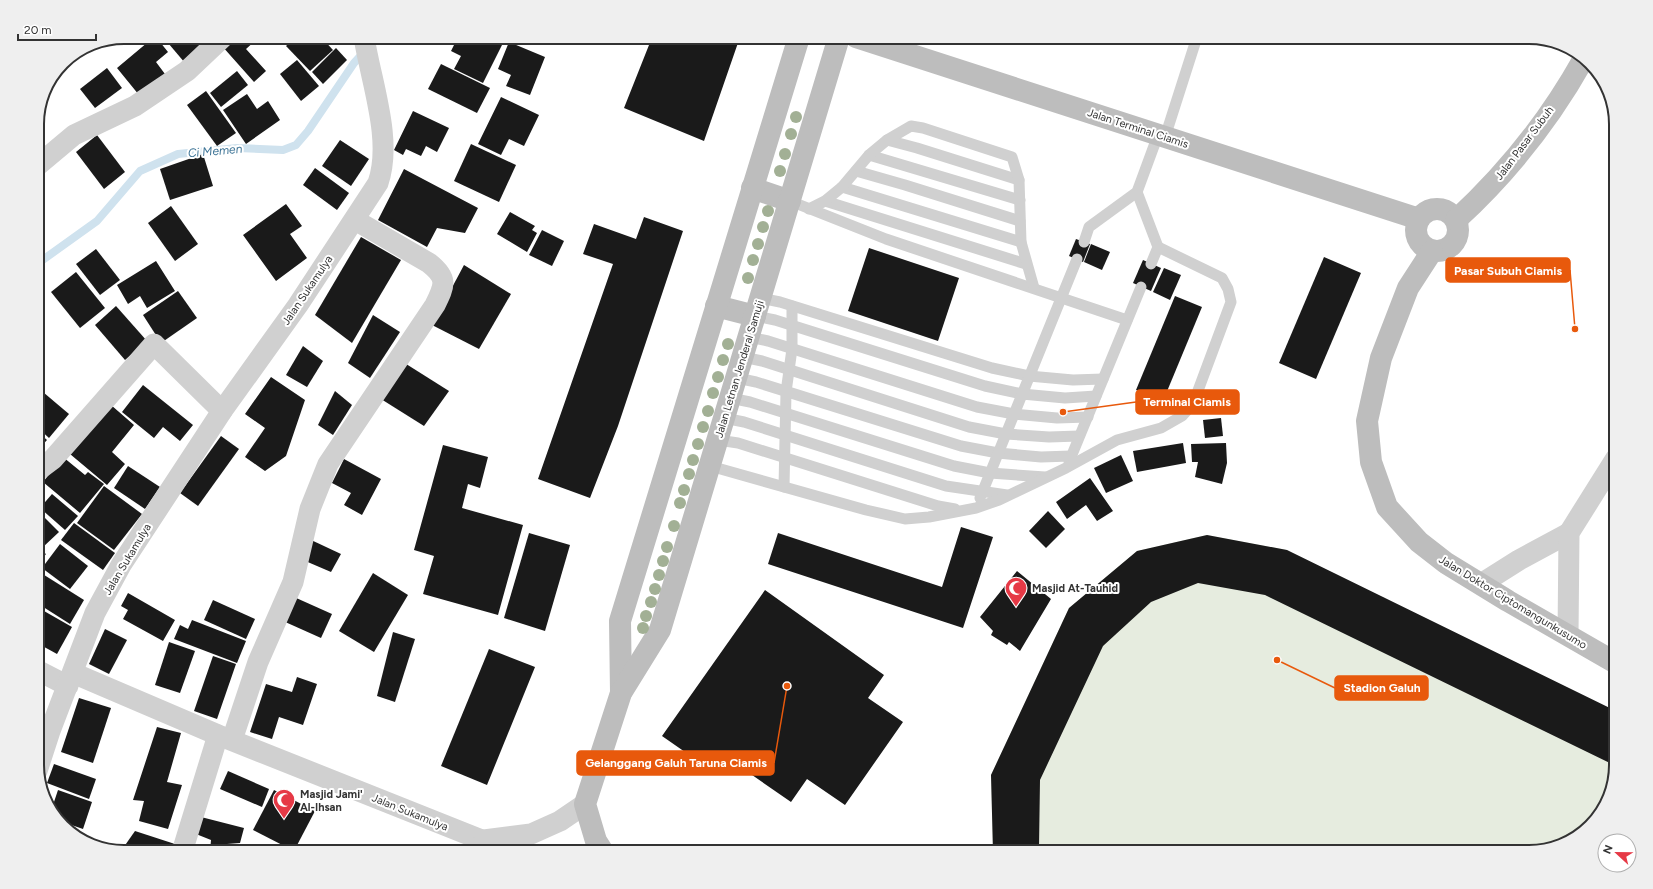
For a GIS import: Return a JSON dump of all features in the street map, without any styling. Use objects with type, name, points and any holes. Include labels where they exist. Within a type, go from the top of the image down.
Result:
[{"type":"main road","name":"Jalan Letnan Jenderal Samuji","points":[[621,693],[620,620],[797,44]]},
{"type":"main road","name":"Jalan Letnan Jenderal Samuji","points":[[585,804],[621,693],[660,630],[758,307],[800,205],[838,44]]},
{"type":"main road","name":"Jalan Terminal Ciamis","points":[[878,44],[1419,219]]},
{"type":"main road","name":"Jalan Pasar Subuh","points":[[1456,220],[1484,195],[1519,153],[1549,112],[1581,63]]},
{"type":"main road","points":[[752,188],[800,205]]},
{"type":"main road","points":[[1433,209],[1442,210],[1450,213],[1456,220],[1458,232],[1454,244],[1448,249],[1432,251],[1419,242],[1416,227],[1419,219],[1425,213],[1433,209]]},
{"type":"main road","name":"Jalan Doktor Ciptomangunkusumo","points":[[1432,251],[1408,288],[1381,358],[1367,421],[1370,462],[1387,506],[1419,542],[1446,563],[1609,659]]},
{"type":"main road","points":[[716,306],[758,307]]},
{"type":"main road","points":[[585,804],[599,845]]},
{"type":"street","points":[[44,160],[74,135],[135,106],[187,71],[216,44]]},
{"type":"street","name":"Jalan Sukamulya","points":[[365,44],[383,132],[383,169],[378,183],[355,220],[298,304],[222,411],[120,566],[95,613],[70,680],[225,738],[495,845]]},
{"type":"street","points":[[185,845],[225,738],[293,582],[310,509],[328,464],[435,305],[441,293],[444,282],[440,272],[429,263],[355,220]]},
{"type":"street","points":[[44,466],[53,459],[154,344],[222,411]]},
{"type":"street","points":[[1481,584],[1519,560],[1569,533],[1609,469]]},
{"type":"street","points":[[1568,636],[1569,533]]},
{"type":"street","points":[[44,672],[70,680],[44,752]]},
{"type":"street","points":[[483,840],[531,834],[560,821],[585,804]]},
{"type":"lane","points":[[1084,242],[1089,227],[1137,192],[1161,136],[1194,44]]},
{"type":"lane","points":[[825,201],[842,187],[869,155],[887,140],[911,126],[924,128],[1012,157],[1019,180],[1021,242],[1034,288]]},
{"type":"lane","points":[[887,140],[1019,180]]},
{"type":"lane","points":[[869,155],[1020,200]]},
{"type":"lane","points":[[856,171],[1020,221]]},
{"type":"lane","points":[[842,187],[1021,242]]},
{"type":"lane","points":[[710,466],[866,510],[906,519],[976,508],[1066,468],[1117,440],[1161,428],[1182,416],[1193,404],[1231,302],[1228,289],[1222,278],[1158,247],[1137,192]]},
{"type":"lane","points":[[800,205],[825,201],[1026,264]]},
{"type":"lane","points":[[800,205],[886,239],[1127,320]]},
{"type":"lane","points":[[1151,264],[1158,247]]},
{"type":"lane","points":[[976,508],[1076,259]]},
{"type":"lane","points":[[1066,468],[1141,287]]},
{"type":"lane","points":[[784,487],[786,458],[785,413],[786,392],[792,349],[792,306]]},
{"type":"lane","points":[[758,307],[792,306],[992,368],[1030,376],[1072,380],[1103,378]]},
{"type":"lane","points":[[758,307],[793,326],[985,386],[1022,394],[1065,398],[1096,396]]},
{"type":"lane","points":[[746,347],[792,349],[977,407],[1014,414],[1057,418],[1088,417]]},
{"type":"lane","points":[[746,347],[789,370],[969,427],[1006,434],[1049,437],[1079,436]]},
{"type":"lane","points":[[730,398],[756,382],[962,446],[998,454],[1041,457],[1071,456]]},
{"type":"lane","points":[[730,398],[750,402],[954,466],[990,473],[1032,477],[1048,476]]},
{"type":"lane","points":[[730,398],[786,436],[946,486],[982,493],[1008,495]]},
{"type":"lane","points":[[718,440],[738,443],[938,506],[962,510]]},
{"type":"shaded area","points":[[1207,535],[1287,550],[1609,760],[1605,791],[1601,800],[1586,822],[1569,834],[1550,842],[1529,845],[993,845],[991,775],[1069,608],[1137,551]]},
{"type":"building","points":[[146,44],[162,44],[168,52],[156,62],[165,74],[139,95],[117,68]]},
{"type":"building","points":[[169,44],[204,44],[185,63]]},
{"type":"building","points":[[224,44],[252,44],[246,49],[266,71],[254,82],[222,46]]},
{"type":"building","points":[[288,44],[327,44],[333,50],[310,71],[286,46]]},
{"type":"building","points":[[452,44],[502,44],[483,83],[454,69],[461,56],[451,51],[454,45]]},
{"type":"building","points":[[508,44],[514,44],[545,57],[530,95],[506,86],[511,75],[498,69]]},
{"type":"building","points":[[647,44],[738,44],[704,141],[624,108],[649,45]]},
{"type":"building","points":[[336,48],[347,60],[323,84],[312,72]]},
{"type":"building","points":[[297,60],[319,86],[301,101],[280,74]]},
{"type":"building","points":[[441,64],[490,88],[477,113],[428,89]]},
{"type":"building","points":[[107,68],[122,88],[95,108],[80,89]]},
{"type":"building","points":[[237,71],[248,85],[221,107],[210,93]]},
{"type":"building","points":[[206,91],[236,133],[217,146],[187,105]]},
{"type":"building","points":[[247,94],[257,109],[268,101],[280,120],[246,144],[223,110]]},
{"type":"building","points":[[501,97],[539,115],[524,146],[509,139],[501,155],[478,144]]},
{"type":"building","points":[[413,111],[449,128],[437,152],[426,146],[421,156],[406,149],[403,155],[394,150]]},
{"type":"building","points":[[97,135],[125,172],[104,189],[76,152]]},
{"type":"building","points":[[340,140],[369,159],[351,186],[322,166]]},
{"type":"building","points":[[471,144],[516,165],[499,202],[454,181]]},
{"type":"building","points":[[203,154],[213,186],[170,200],[160,169]]},
{"type":"building","points":[[315,168],[349,193],[337,210],[303,185]]},
{"type":"building","points":[[404,169],[478,208],[465,233],[437,228],[427,247],[378,220]]},
{"type":"building","points":[[286,204],[302,226],[290,234],[307,258],[276,281],[243,235]]},
{"type":"building","points":[[171,206],[198,244],[175,261],[148,223]]},
{"type":"building","points":[[510,212],[535,226],[532,230],[537,233],[527,252],[497,234]]},
{"type":"building","points":[[644,217],[683,231],[618,426],[590,498],[538,479],[613,264],[583,254],[594,224],[636,239]]},
{"type":"building","points":[[542,230],[564,241],[552,266],[529,255]]},
{"type":"building","points":[[361,237],[401,260],[352,343],[315,315]]},
{"type":"building","points":[[1076,239],[1090,244],[1083,262],[1069,256]]},
{"type":"building","points":[[1091,244],[1110,252],[1102,270],[1084,262]]},
{"type":"building","points":[[869,248],[959,278],[938,341],[848,311]]},
{"type":"building","points":[[96,249],[120,280],[100,295],[76,264]]},
{"type":"building","points":[[1324,257],[1361,273],[1316,379],[1279,363]]},
{"type":"building","points":[[1143,260],[1161,268],[1151,291],[1133,283]]},
{"type":"building","points":[[156,261],[175,291],[147,308],[140,296],[128,304],[117,285]]},
{"type":"building","points":[[464,265],[511,294],[479,349],[432,325]]},
{"type":"building","points":[[1164,268],[1181,275],[1170,300],[1153,292]]},
{"type":"building","points":[[76,272],[105,308],[80,328],[51,292]]},
{"type":"building","points":[[178,291],[197,318],[161,343],[143,315]]},
{"type":"building","points":[[1175,296],[1202,307],[1163,401],[1136,390]]},
{"type":"building","points":[[116,306],[147,341],[125,360],[95,325]]},
{"type":"building","points":[[373,315],[400,332],[370,378],[348,363]]},
{"type":"building","points":[[303,346],[323,361],[307,387],[286,375]]},
{"type":"building","points":[[403,362],[449,391],[424,426],[381,399]]},
{"type":"building","points":[[271,377],[305,400],[286,456],[265,471],[245,457],[265,428],[245,414]]},
{"type":"building","points":[[143,385],[193,425],[180,441],[163,427],[154,438],[122,412]]},
{"type":"building","points":[[335,391],[352,405],[333,435],[318,425]]},
{"type":"building","points":[[44,393],[69,414],[49,438],[44,433]]},
{"type":"building","points":[[111,405],[134,425],[112,452],[125,464],[107,485],[70,454]]},
{"type":"building","points":[[1221,418],[1223,436],[1205,438],[1203,420]]},
{"type":"building","points":[[221,436],[239,449],[198,506],[180,493]]},
{"type":"building","points":[[1183,443],[1186,463],[1137,472],[1133,451]]},
{"type":"building","points":[[1226,443],[1227,463],[1222,484],[1195,477],[1198,462],[1192,462],[1191,444]]},
{"type":"building","points":[[443,445],[488,457],[480,488],[468,484],[462,508],[523,525],[498,615],[423,594],[434,556],[414,550]]},
{"type":"building","points":[[1121,455],[1133,481],[1106,493],[1094,468]]},
{"type":"building","points":[[63,457],[85,475],[88,472],[104,484],[80,513],[44,483],[44,481]]},
{"type":"building","points":[[344,459],[381,479],[362,515],[344,505],[351,493],[332,483]]},
{"type":"building","points":[[128,466],[160,487],[145,509],[114,488]]},
{"type":"building","points":[[1090,478],[1113,511],[1097,521],[1086,505],[1067,519],[1056,502]]},
{"type":"building","points":[[104,486],[142,514],[114,550],[77,523]]},
{"type":"building","points":[[52,494],[78,516],[65,530],[44,512],[44,503]]},
{"type":"building","points":[[1048,511],[1065,529],[1046,548],[1029,531]]},
{"type":"building","points":[[44,517],[59,532],[44,546]]},
{"type":"building","points":[[74,523],[115,553],[103,570],[61,540]]},
{"type":"building","points":[[961,527],[993,537],[963,628],[768,564],[778,533],[942,587]]},
{"type":"building","points":[[529,533],[570,545],[545,631],[504,618]]},
{"type":"building","points":[[1207,535],[1287,550],[1609,708],[1609,763],[1265,595],[1198,583],[1151,602],[1103,646],[1040,780],[1039,845],[993,845],[991,775],[1069,608],[1137,551]]},
{"type":"building","points":[[309,539],[341,554],[331,572],[303,560]]},
{"type":"building","points":[[60,544],[88,566],[70,589],[44,570],[44,565]]},
{"type":"building","name":"Masjid At-Tauhid","points":[[1017,571],[1051,599],[1020,651],[1009,642],[1007,645],[991,635],[993,631],[980,617]]},
{"type":"building","points":[[373,573],[408,595],[374,652],[339,631]]},
{"type":"building","points":[[44,575],[84,600],[70,624],[44,607]]},
{"type":"building","points":[[765,590],[884,675],[868,698],[903,722],[845,805],[807,779],[791,802],[729,759],[718,775],[662,736]]},
{"type":"building","points":[[128,593],[175,620],[163,641],[123,619],[128,610],[121,606]]},
{"type":"building","points":[[294,597],[332,614],[321,638],[283,621]]},
{"type":"building","points":[[213,600],[255,619],[246,639],[204,620]]},
{"type":"building","points":[[44,611],[72,627],[57,654],[44,647]]},
{"type":"building","points":[[192,620],[246,641],[237,663],[174,639],[180,625],[188,629]]},
{"type":"building","points":[[105,629],[127,640],[109,674],[89,664]]},
{"type":"building","points":[[393,632],[415,639],[395,702],[377,696]]},
{"type":"building","points":[[169,642],[195,651],[180,693],[155,685]]},
{"type":"building","points":[[489,649],[535,667],[487,785],[441,766]]},
{"type":"building","points":[[213,656],[236,664],[217,719],[194,711]]},
{"type":"building","points":[[297,677],[317,684],[303,725],[279,717],[272,739],[250,732],[266,684],[292,692]]},
{"type":"building","points":[[79,698],[111,708],[93,763],[61,752]]},
{"type":"building","points":[[157,727],[181,733],[167,782],[182,785],[168,829],[139,821],[144,801],[133,800]]},
{"type":"building","points":[[54,764],[96,779],[89,799],[47,783]]},
{"type":"building","points":[[228,771],[269,789],[262,807],[220,789]]},
{"type":"building","points":[[58,790],[92,802],[83,829],[71,825],[54,803]]},
{"type":"building","name":"Masjid Jami' Al-Ihsan","points":[[274,790],[315,811],[297,845],[282,845],[253,830]]},
{"type":"building","points":[[201,817],[244,828],[240,843],[227,845],[211,845],[211,840],[196,834]]},
{"type":"building","points":[[135,831],[178,845],[125,845]]},
{"type":"waterway","name":"Ci Memen","points":[[44,259],[97,221],[140,171],[178,154],[237,148],[283,150],[296,145],[308,131],[354,63],[372,44]]},
{"type":"place","name":"Pasar Subuh Ciamis","points":[[1575,329]]},
{"type":"place","name":"Terminal Ciamis","points":[[1063,412]]},
{"type":"place","name":"Masjid At-Tauhid","points":[[1016,608]]},
{"type":"place","name":"Stadion Galuh","points":[[1277,660]]},
{"type":"place","name":"Gelanggang Galuh Taruna Ciamis","points":[[787,686]]},
{"type":"place","name":"Masjid Jami' Al-Ihsan","points":[[284,820]]}]
